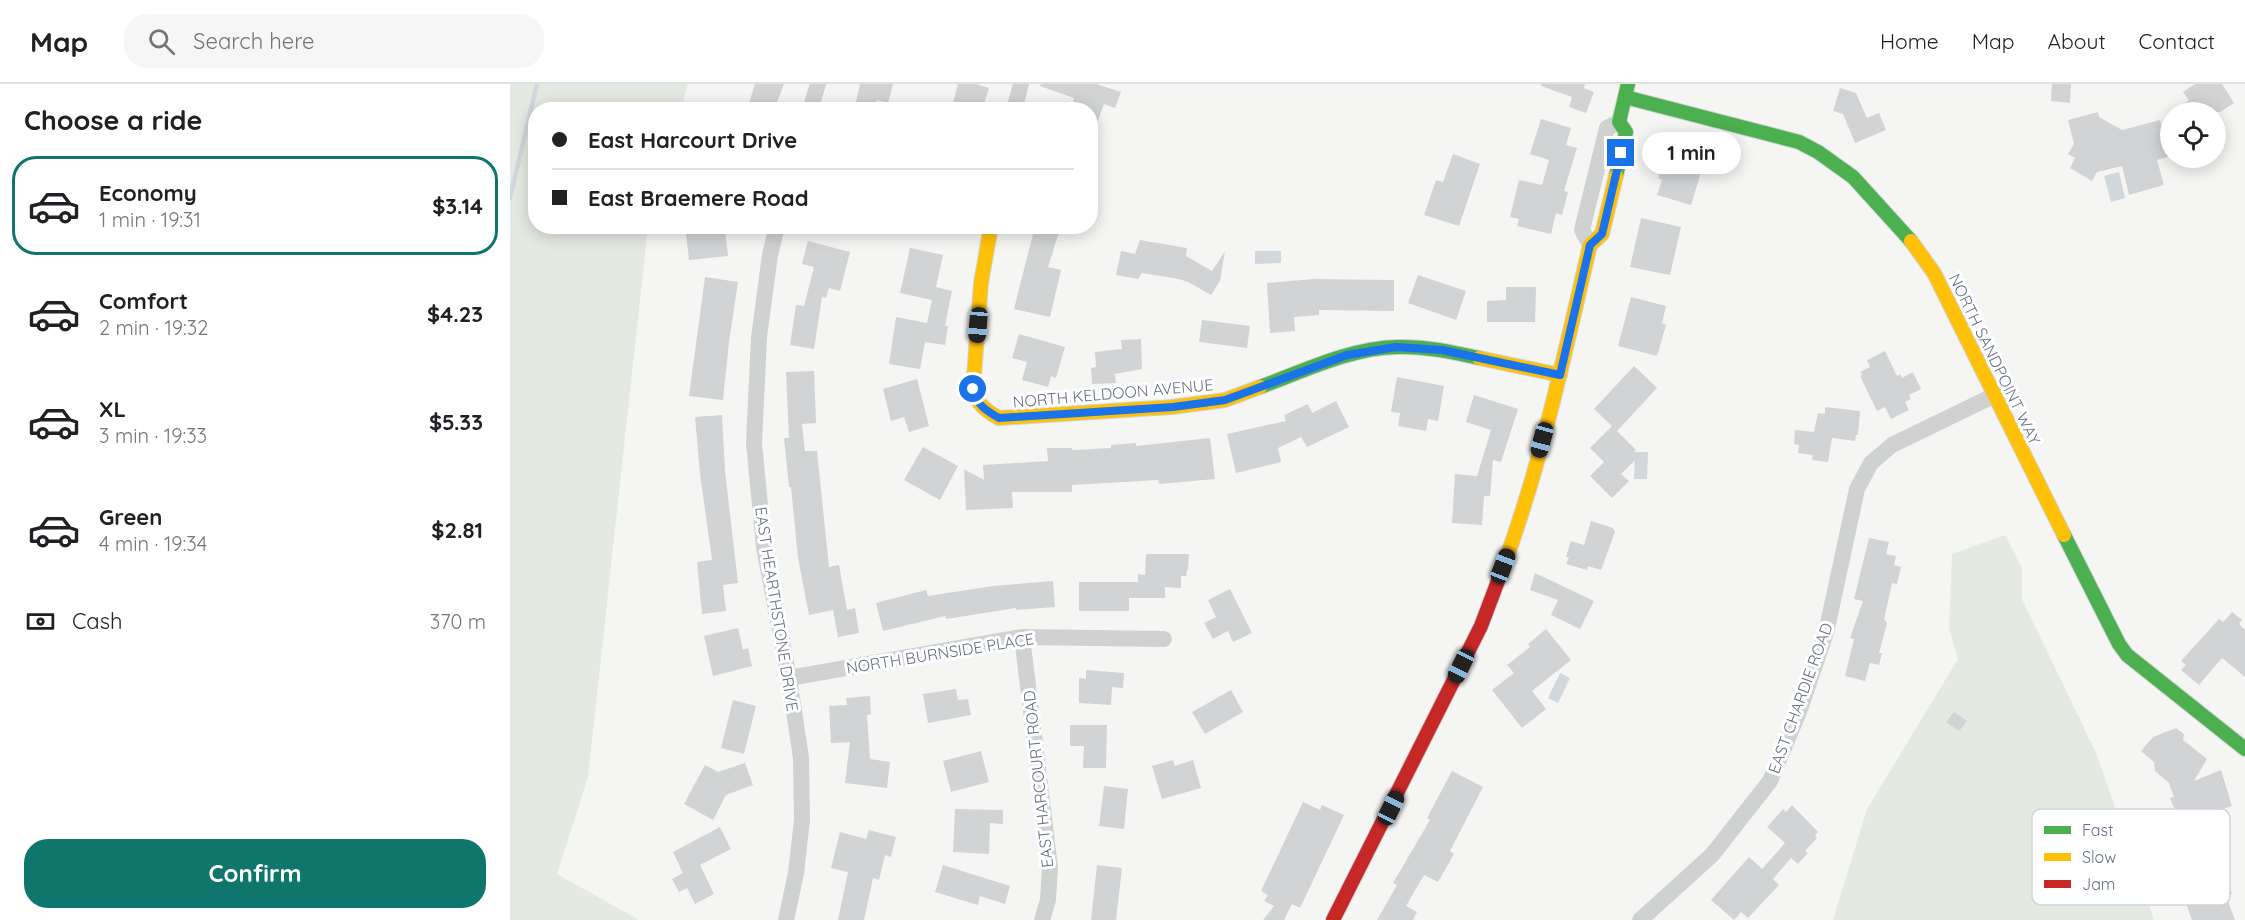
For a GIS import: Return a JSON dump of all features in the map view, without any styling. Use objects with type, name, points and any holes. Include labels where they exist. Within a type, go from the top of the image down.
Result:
[{"type":"street","points":[[812,102],[818,84]]},
{"type":"street","points":[[1016,102],[1021,84]]},
{"type":"street","points":[[1334,920],[1481,626],[1518,526],[1560,375],[1590,245],[1582,230],[1607,128],[1619,122],[1627,91]]},
{"type":"street","name":"NORTH SANDPOINT WAY","points":[[1627,91],[1799,142],[1832,160],[1853,177],[1921,253],[1934,273],[2119,644],[2127,655],[2245,749]]},
{"type":"street","name":"EAST HEARTHSTONE DRIVE","points":[[775,234],[759,338],[754,443],[764,548],[789,678],[801,759],[802,820],[796,873],[786,920]]},
{"type":"street","name":"NORTH KELDOON AVENUE","points":[[990,234],[981,283],[973,389],[976,401],[984,410],[999,418],[1173,407],[1225,400],[1347,355],[1396,347],[1442,350],[1560,375]]},
{"type":"street","name":"EAST CHARDIE ROAD","points":[[1640,920],[1712,855],[1770,781],[1799,712],[1826,633],[1857,489],[1871,463],[1892,445],[1995,395]]},
{"type":"street","name":"NORTH BURNSIDE PLACE","points":[[789,678],[1022,637],[1164,639]]},
{"type":"street","name":"EAST HARCOURT ROAD","points":[[1022,637],[1050,867],[1048,900],[1042,920]]},
{"type":"shaded area","points":[[510,84],[688,84],[683,102],[528,102],[528,234],[647,234],[588,777],[557,874],[639,920],[510,920]]},
{"type":"shaded area","points":[[2119,172],[2125,198],[2111,202],[2104,176]]},
{"type":"shaded area","points":[[1255,251],[1281,251],[1281,263],[1255,264]]},
{"type":"shaded area","points":[[1635,452],[1648,452],[1647,479],[1634,479]]},
{"type":"shaded area","points":[[2005,535],[2022,568],[2022,599],[2097,755],[2116,809],[2032,809],[2032,905],[2149,905],[2154,920],[1833,920],[1867,809],[1958,659],[1949,628],[1952,554]]},
{"type":"shaded area","points":[[1560,673],[1570,678],[1558,703],[1548,698]]},
{"type":"building","points":[[755,84],[784,84],[777,102],[749,102]]},
{"type":"building","points":[[860,84],[893,84],[888,102],[877,100],[876,102],[856,102]]},
{"type":"building","points":[[958,84],[976,84],[989,88],[985,102],[953,102]]},
{"type":"building","points":[[1041,84],[1096,84],[1121,92],[1115,108],[1104,104],[1098,120],[1098,102],[1073,102],[1074,98],[1040,86]]},
{"type":"building","points":[[1541,84],[1585,84],[1584,88],[1594,92],[1586,113],[1569,107],[1572,97],[1541,86]]},
{"type":"building","points":[[2052,84],[2071,84],[2070,103],[2051,101]]},
{"type":"building","points":[[2195,84],[2222,84],[2234,103],[2226,108],[2226,102],[2186,102],[2189,100],[2183,92]]},
{"type":"building","points":[[1840,88],[1856,93],[1867,118],[1879,113],[1886,130],[1855,143],[1843,114],[1833,111]]},
{"type":"building","points":[[2098,112],[2099,117],[2122,130],[2160,120],[2160,159],[2157,160],[2164,185],[2129,195],[2122,166],[2097,172],[2092,181],[2070,168],[2075,158],[2068,154],[2074,144],[2068,120]]},
{"type":"building","points":[[1541,119],[1571,128],[1566,145],[1577,148],[1564,191],[1568,192],[1562,215],[1556,213],[1551,234],[1517,226],[1519,219],[1510,217],[1519,180],[1542,185],[1549,160],[1530,154]]},
{"type":"building","points":[[1671,139],[1702,149],[1697,164],[1703,166],[1691,205],[1657,195],[1662,180],[1658,178]]},
{"type":"building","points":[[1453,154],[1480,164],[1459,226],[1424,215],[1436,180],[1443,182]]},
{"type":"building","points":[[1641,218],[1681,227],[1670,275],[1630,267]]},
{"type":"building","points":[[686,234],[726,234],[728,256],[689,260]]},
{"type":"building","points":[[1033,234],[1058,234],[1048,267],[1061,270],[1050,317],[1014,309]]},
{"type":"building","points":[[1140,240],[1187,248],[1186,256],[1212,271],[1225,251],[1220,281],[1211,295],[1179,279],[1142,273],[1138,279],[1116,275],[1121,251],[1135,254]]},
{"type":"building","points":[[808,241],[850,252],[840,291],[829,288],[826,298],[822,297],[814,349],[790,345],[796,305],[804,306],[814,267],[802,264]]},
{"type":"building","points":[[910,248],[943,255],[936,287],[952,291],[945,326],[948,326],[945,345],[925,342],[920,369],[889,364],[896,317],[927,323],[932,300],[900,293]]},
{"type":"building","points":[[1418,275],[1466,291],[1456,320],[1408,303]]},
{"type":"building","points":[[705,277],[738,282],[723,400],[689,396]]},
{"type":"building","points":[[1314,279],[1394,280],[1394,311],[1319,310],[1319,315],[1294,317],[1295,331],[1270,333],[1267,283]]},
{"type":"building","points":[[1506,287],[1536,287],[1535,322],[1487,322],[1487,301],[1506,300]]},
{"type":"building","points":[[1631,297],[1666,306],[1662,323],[1666,325],[1657,356],[1618,346]]},
{"type":"building","points":[[1202,320],[1250,326],[1247,348],[1199,342]]},
{"type":"building","points":[[1019,334],[1065,347],[1056,378],[1051,376],[1048,387],[1022,380],[1027,362],[1012,358]]},
{"type":"building","points":[[1141,339],[1142,369],[1115,374],[1116,383],[1092,384],[1091,368],[1096,367],[1095,352],[1122,349],[1121,340]]},
{"type":"building","points":[[1885,351],[1897,376],[1900,374],[1902,378],[1913,372],[1921,389],[1909,395],[1911,399],[1905,402],[1909,410],[1891,419],[1885,407],[1877,411],[1860,376],[1862,375],[1860,372],[1870,367],[1867,360]]},
{"type":"building","points":[[1634,366],[1657,388],[1617,431],[1636,450],[1634,452],[1638,457],[1621,474],[1629,481],[1612,498],[1590,476],[1604,462],[1590,448],[1612,426],[1594,409]]},
{"type":"building","points":[[814,371],[816,423],[802,424],[805,451],[817,451],[829,567],[839,565],[847,610],[855,608],[859,633],[838,637],[833,610],[809,615],[798,558],[784,438],[789,438],[786,372]]},
{"type":"building","points":[[1397,377],[1444,386],[1438,421],[1428,419],[1426,431],[1398,426],[1400,413],[1391,412]]},
{"type":"building","points":[[917,379],[929,426],[909,432],[904,417],[891,421],[883,389]]},
{"type":"building","points":[[1474,395],[1518,409],[1501,462],[1493,460],[1490,496],[1484,496],[1482,525],[1452,523],[1455,474],[1477,476],[1491,430],[1466,422]]},
{"type":"building","points":[[1336,401],[1349,427],[1307,447],[1301,437],[1278,448],[1281,462],[1236,473],[1227,434],[1286,421],[1284,415],[1308,404],[1312,413]]},
{"type":"building","points":[[1825,407],[1860,411],[1858,435],[1855,441],[1832,438],[1828,462],[1812,460],[1813,455],[1798,453],[1799,445],[1794,444],[1795,430],[1814,432],[1818,413],[1825,414]]},
{"type":"building","points":[[722,415],[725,471],[738,583],[723,585],[726,611],[702,614],[697,562],[712,560],[695,417]]},
{"type":"building","points":[[1210,438],[1215,479],[1159,484],[1158,480],[1072,485],[1072,492],[1012,492],[1013,508],[966,510],[964,469],[984,480],[983,465],[1048,461],[1047,448],[1072,448],[1072,450],[1111,448],[1111,445],[1136,443],[1136,446]]},
{"type":"building","points":[[923,447],[958,466],[940,500],[904,480]]},
{"type":"building","points":[[1591,521],[1613,528],[1615,532],[1601,570],[1588,566],[1587,570],[1566,564],[1571,541],[1584,545]]},
{"type":"building","points":[[1869,538],[1889,542],[1886,554],[1896,556],[1894,565],[1901,567],[1897,584],[1892,583],[1884,619],[1887,623],[1879,653],[1882,653],[1879,665],[1870,663],[1865,681],[1845,676],[1854,639],[1850,638],[1863,601],[1854,599]]},
{"type":"building","points":[[1146,554],[1189,554],[1186,576],[1181,576],[1181,588],[1165,587],[1165,598],[1129,598],[1129,611],[1079,611],[1079,582],[1138,582],[1138,574],[1145,575]]},
{"type":"building","points":[[1535,573],[1594,601],[1580,629],[1551,615],[1558,600],[1530,590]]},
{"type":"building","points":[[1053,581],[1055,607],[1016,610],[1016,608],[946,619],[945,616],[883,631],[876,603],[926,590],[928,596],[993,586]]},
{"type":"building","points":[[1230,589],[1252,633],[1233,642],[1228,631],[1213,639],[1204,623],[1216,617],[1208,600]]},
{"type":"building","points":[[2232,612],[2242,620],[2239,624],[2245,630],[2245,677],[2222,658],[2199,685],[2181,670],[2186,665],[2181,661],[2219,619],[2223,622]]},
{"type":"building","points":[[738,628],[743,650],[748,648],[752,666],[713,676],[704,636]]},
{"type":"building","points":[[1546,629],[1571,660],[1532,691],[1546,709],[1522,728],[1492,690],[1514,673],[1507,665],[1530,647],[1528,644]]},
{"type":"building","points":[[1086,670],[1124,673],[1123,688],[1112,687],[1111,705],[1079,703],[1079,678],[1086,679]]},
{"type":"building","points":[[956,689],[958,700],[968,699],[971,715],[928,723],[923,694]]},
{"type":"building","points":[[1231,690],[1243,712],[1205,734],[1192,712]]},
{"type":"building","points":[[870,696],[871,714],[867,715],[870,759],[890,762],[887,788],[845,783],[850,742],[831,743],[829,706],[847,705],[846,698]]},
{"type":"building","points":[[733,700],[756,706],[744,754],[721,748]]},
{"type":"building","points":[[1954,712],[1967,721],[1959,731],[1946,722]]},
{"type":"building","points":[[1070,725],[1107,725],[1106,768],[1083,768],[1084,746],[1070,746]]},
{"type":"building","points":[[2176,728],[2184,734],[2183,740],[2207,759],[2194,781],[2221,770],[2232,806],[2223,809],[2175,809],[2170,798],[2174,797],[2169,783],[2155,771],[2154,762],[2141,751],[2153,737]]},
{"type":"building","points":[[981,751],[989,782],[951,792],[943,761]]},
{"type":"building","points":[[1173,760],[1175,766],[1193,760],[1201,788],[1162,799],[1152,766]]},
{"type":"building","points":[[745,763],[753,785],[726,795],[713,820],[684,804],[705,765],[718,772]]},
{"type":"building","points":[[1452,771],[1483,787],[1450,851],[1454,854],[1438,882],[1424,875],[1406,906],[1417,912],[1413,920],[1377,920],[1397,885],[1393,883],[1430,820],[1427,818]]},
{"type":"building","points":[[1104,786],[1128,789],[1124,829],[1099,826]]},
{"type":"building","points":[[1303,802],[1320,810],[1322,805],[1344,815],[1300,908],[1292,904],[1284,920],[1263,920],[1274,906],[1264,901],[1268,895],[1261,891]]},
{"type":"building","points":[[1792,805],[1818,832],[1815,836],[1817,838],[1805,851],[1808,853],[1798,864],[1791,858],[1773,879],[1779,885],[1748,918],[1741,912],[1734,920],[1711,900],[1749,857],[1762,869],[1785,843],[1767,827],[1783,809],[1786,812]]},
{"type":"building","points":[[955,809],[1003,810],[1003,824],[990,823],[989,854],[953,852]]},
{"type":"building","points":[[720,827],[731,849],[700,865],[714,894],[695,904],[687,888],[679,892],[672,879],[683,873],[673,852]]},
{"type":"building","points":[[869,830],[896,837],[891,857],[885,855],[879,880],[873,878],[864,920],[838,920],[848,872],[831,868],[840,832],[866,839]]},
{"type":"building","points":[[943,865],[1010,886],[1005,904],[980,896],[978,905],[935,892]]},
{"type":"building","points":[[1097,865],[1122,868],[1116,920],[1091,920]]},
{"type":"building","points":[[2187,905],[2229,905],[2235,920],[2192,920]]},
{"type":"waterway","points":[[533,102],[537,84]]},
{"type":"waterway","points":[[510,198],[528,122]]},
{"type":"traffic: fast","points":[[1616,176],[1626,132],[1619,122],[1628,84]]},
{"type":"traffic: fast","points":[[1625,97],[1799,142],[1818,152],[1853,177],[1911,241]]},
{"type":"traffic: fast","points":[[1260,387],[1327,361],[1379,348],[1418,347],[1479,358]]},
{"type":"traffic: fast","points":[[2064,535],[2119,644],[2127,655],[2245,749]]},
{"type":"traffic: slow","points":[[1504,565],[1541,446],[1590,245],[1602,234],[1616,176]]},
{"type":"traffic: slow","points":[[990,234],[981,283],[973,389],[986,410],[999,418],[1172,407],[1225,400],[1260,387]]},
{"type":"traffic: slow","points":[[1911,241],[1934,273],[2064,535]]},
{"type":"traffic: slow","points":[[1479,358],[1560,375]]},
{"type":"traffic: jam","points":[[1333,920],[1481,626],[1504,565]]},
{"type":"route","points":[[973,389],[976,401],[984,410],[999,418],[1173,407],[1225,400],[1347,355],[1396,347],[1442,350],[1560,375],[1590,245],[1602,234],[1621,153]]}]
